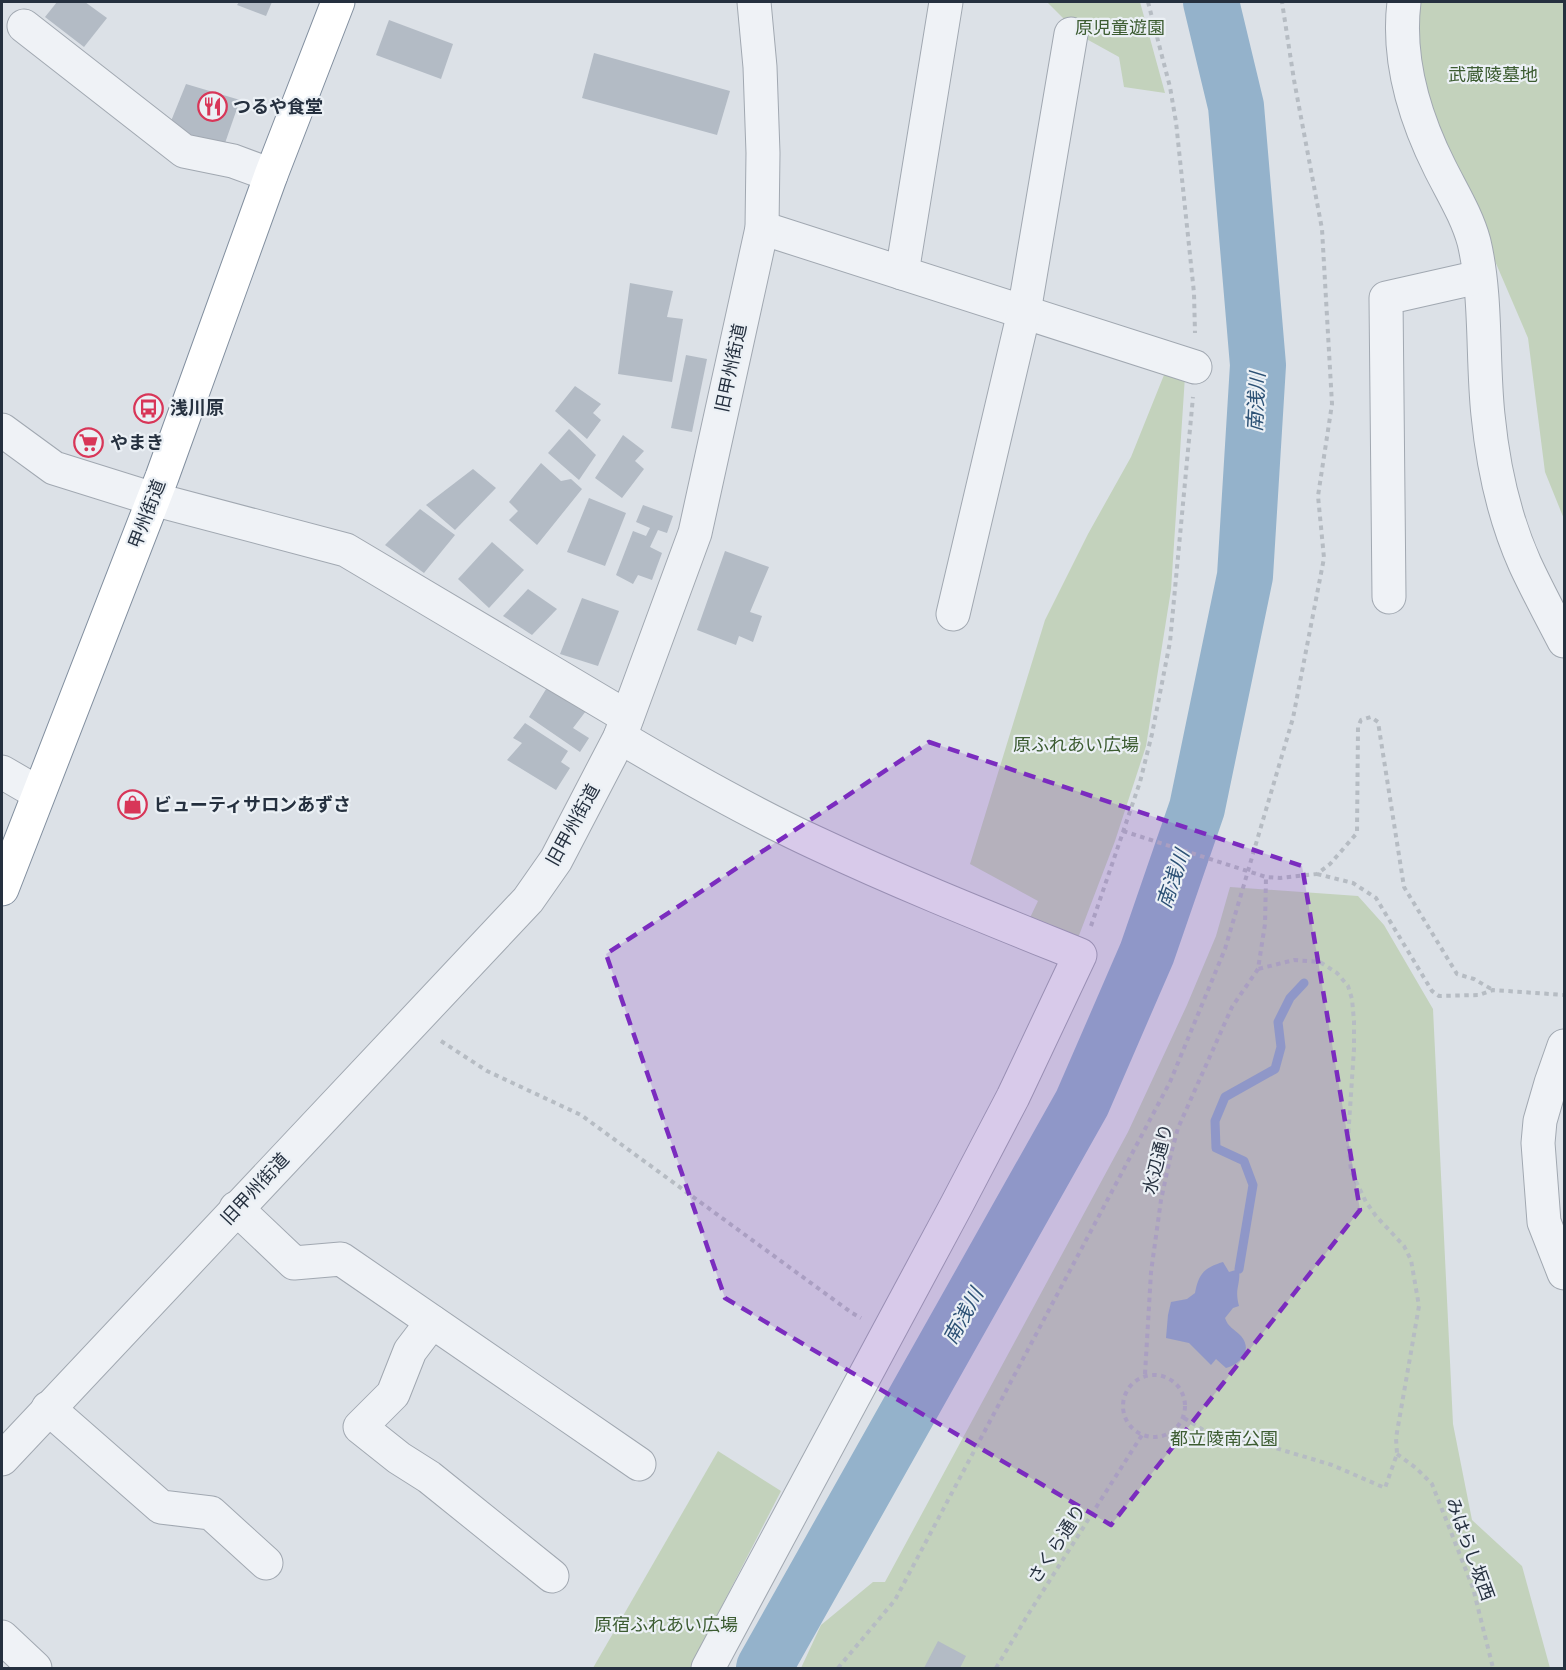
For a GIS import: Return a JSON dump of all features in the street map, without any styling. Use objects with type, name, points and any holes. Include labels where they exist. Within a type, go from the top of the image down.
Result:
[{"type":"highway","name":"甲州街道","points":[[2,889],[153,499],[271,175],[338,2]]},
{"type":"street","name":"旧甲州街道","points":[[2,1459],[528,900],[556,860],[624,727],[695,534],[762,228],[762,121],[754,2]]},
{"type":"street","points":[[902,273],[946,2]]},
{"type":"street","points":[[1404,2],[1405,65],[1412,102],[1422,131],[1474,242],[1479,277],[1488,413],[1493,457],[1504,506],[1525,564],[1564,641]]},
{"type":"street","points":[[24,26],[184,151],[233,161],[271,175]]},
{"type":"street","points":[[952,614],[1024,312],[1071,34]]},
{"type":"street","points":[[762,228],[1195,367]]},
{"type":"street","points":[[1389,597],[1386,298],[1479,277]]},
{"type":"street","points":[[2,430],[54,468],[153,499],[346,550],[624,727],[713,792],[815,843],[940,899],[1080,955],[1012,1097],[708,1668]]},
{"type":"street","points":[[2,772],[38,793]]},
{"type":"street","points":[[1564,1046],[1543,1111],[1538,1143],[1544,1222],[1564,1273]]},
{"type":"street","points":[[236,1208],[294,1263],[341,1259],[639,1464]]},
{"type":"street","points":[[432,1322],[410,1351],[393,1394],[360,1427],[399,1458],[429,1477],[552,1576]]},
{"type":"street","points":[[48,1408],[161,1508],[211,1513],[266,1563]]},
{"type":"street","points":[[2,1637],[35,1668]]},
{"type":"path","points":[[1080,955],[1104,893],[1140,782],[1150,744],[1170,642],[1195,367],[1194,293],[1176,122],[1170,87],[1148,2]]},
{"type":"path","points":[[838,1668],[895,1600],[1170,1082],[1225,949],[1293,718],[1324,558],[1317,496],[1332,404],[1322,229],[1282,2]]},
{"type":"path","points":[[1123,831],[1266,877],[1317,873],[1330,864],[1357,833],[1358,727],[1361,720],[1371,717],[1378,722],[1404,887],[1457,974],[1474,979],[1493,990]]},
{"type":"path","points":[[1317,873],[1353,883],[1376,898],[1432,991],[1439,996],[1479,995],[1493,990],[1564,995]]},
{"type":"path","points":[[1184,1418],[1213,1436],[1272,1447],[1332,1464],[1385,1488],[1397,1454],[1396,1438],[1419,1306],[1411,1260],[1404,1246],[1366,1202],[1351,1171],[1348,1139],[1354,1049],[1352,999],[1348,986],[1337,973],[1320,962],[1294,960],[1258,969],[1265,924],[1266,877]]},
{"type":"path","name":"水辺通り","points":[[1145,1374],[1151,1272],[1161,1200],[1178,1128],[1232,1007],[1258,969]]},
{"type":"path","points":[[412,1022],[487,1071],[581,1115],[852,1313],[888,1331]]},
{"type":"path","points":[[1145,1374],[1163,1376],[1173,1380],[1185,1397],[1184,1418],[1171,1433],[1161,1437],[1142,1435],[1134,1430],[1124,1414],[1123,1403],[1126,1392],[1145,1374]]},
{"type":"path","name":"さくら通り","points":[[996,1668],[1142,1435]]},
{"type":"path","name":"みはらし坂西","points":[[1397,1454],[1432,1484],[1473,1587],[1493,1668]]},
{"type":"highlighted area","points":[[929,742],[1302,866],[1360,1210],[1111,1525],[725,1298],[606,954]]},
{"type":"green space","name":"原児童遊園","points":[[1047,2],[1140,2],[1165,93],[1124,87],[1119,57],[1081,36]]},
{"type":"green space","name":"武蔵陵墓地","points":[[1420,2],[1564,2],[1564,519],[1545,472],[1528,338],[1425,98],[1412,39]]},
{"type":"green space","name":"原ふれあい広場","points":[[1166,370],[1185,376],[1171,590],[1146,746],[1115,841],[1078,938],[1027,924],[1038,901],[970,864],[1045,620],[1088,534],[1131,457]]},
{"type":"green space","name":"都立陵南公園","points":[[1230,887],[1358,896],[1384,925],[1433,1009],[1453,1424],[1472,1520],[1522,1566],[1550,1668],[801,1668],[821,1625],[873,1582],[885,1582],[1128,1132],[1187,1005],[1216,936]]},
{"type":"green space","name":"原宿ふれあい広場","points":[[718,1451],[781,1491],[690,1668],[593,1668]]},
{"type":"water","points":[[1223,1262],[1229,1272],[1239,1269],[1237,1295],[1239,1306],[1233,1308],[1225,1318],[1241,1336],[1246,1346],[1241,1360],[1226,1368],[1216,1359],[1211,1365],[1189,1343],[1166,1338],[1171,1302],[1187,1299],[1195,1293],[1203,1272]]},
{"type":"building","points":[[57,2],[85,2],[107,18],[84,47],[45,17]]},
{"type":"building","points":[[239,2],[272,2],[266,16],[237,5]]},
{"type":"building","points":[[389,20],[453,44],[441,79],[376,55]]},
{"type":"building","points":[[594,53],[730,91],[717,135],[582,98]]},
{"type":"building","points":[[186,84],[240,100],[224,146],[167,131]]},
{"type":"building","points":[[630,283],[673,291],[667,317],[683,319],[672,382],[618,374]]},
{"type":"building","points":[[686,355],[707,359],[692,432],[671,428]]},
{"type":"building","points":[[575,386],[601,404],[593,413],[601,420],[587,439],[555,411]]},
{"type":"building","points":[[569,429],[596,455],[579,480],[548,453]]},
{"type":"building","points":[[623,435],[644,451],[635,461],[644,469],[622,498],[595,478]]},
{"type":"building","points":[[541,463],[561,481],[571,479],[582,489],[537,545],[509,520],[518,511],[509,502]]},
{"type":"building","points":[[473,469],[496,488],[455,530],[426,505]]},
{"type":"building","points":[[589,498],[626,513],[605,566],[567,552]]},
{"type":"building","points":[[643,505],[673,516],[667,533],[658,530],[650,547],[662,553],[652,580],[638,575],[633,584],[616,575],[633,531],[646,536],[650,528],[636,522]]},
{"type":"building","points":[[420,509],[455,535],[424,573],[385,545]]},
{"type":"building","points":[[492,542],[524,570],[489,608],[458,579]]},
{"type":"building","points":[[725,551],[769,567],[750,612],[762,616],[753,642],[739,636],[736,645],[697,630]]},
{"type":"building","points":[[528,589],[557,609],[532,635],[503,616]]},
{"type":"building","points":[[582,598],[619,611],[598,666],[560,654]]},
{"type":"building","points":[[551,681],[589,707],[573,728],[589,738],[580,752],[529,717]]},
{"type":"building","points":[[525,723],[568,751],[561,762],[570,768],[556,790],[507,760],[522,743],[513,738]]},
{"type":"building","points":[[938,1641],[966,1656],[960,1668],[924,1668]]},
{"type":"waterway","name":"南浅川","points":[[764,1668],[1082,1103],[1147,953],[1197,808],[1245,576],[1258,365],[1236,106],[1211,2]]},
{"type":"waterway","points":[[1239,1269],[1253,1185],[1244,1161],[1216,1148],[1215,1121],[1225,1097],[1275,1069],[1281,1047],[1278,1022],[1290,998],[1304,983]]},
{"type":"place","name":"つるや食堂","points":[[212,107]]},
{"type":"place","name":"浅川原","points":[[149,408]]},
{"type":"place","name":"やまき","points":[[89,443]]},
{"type":"place","name":"ビューティサロンあずさ","points":[[133,805]]}]
